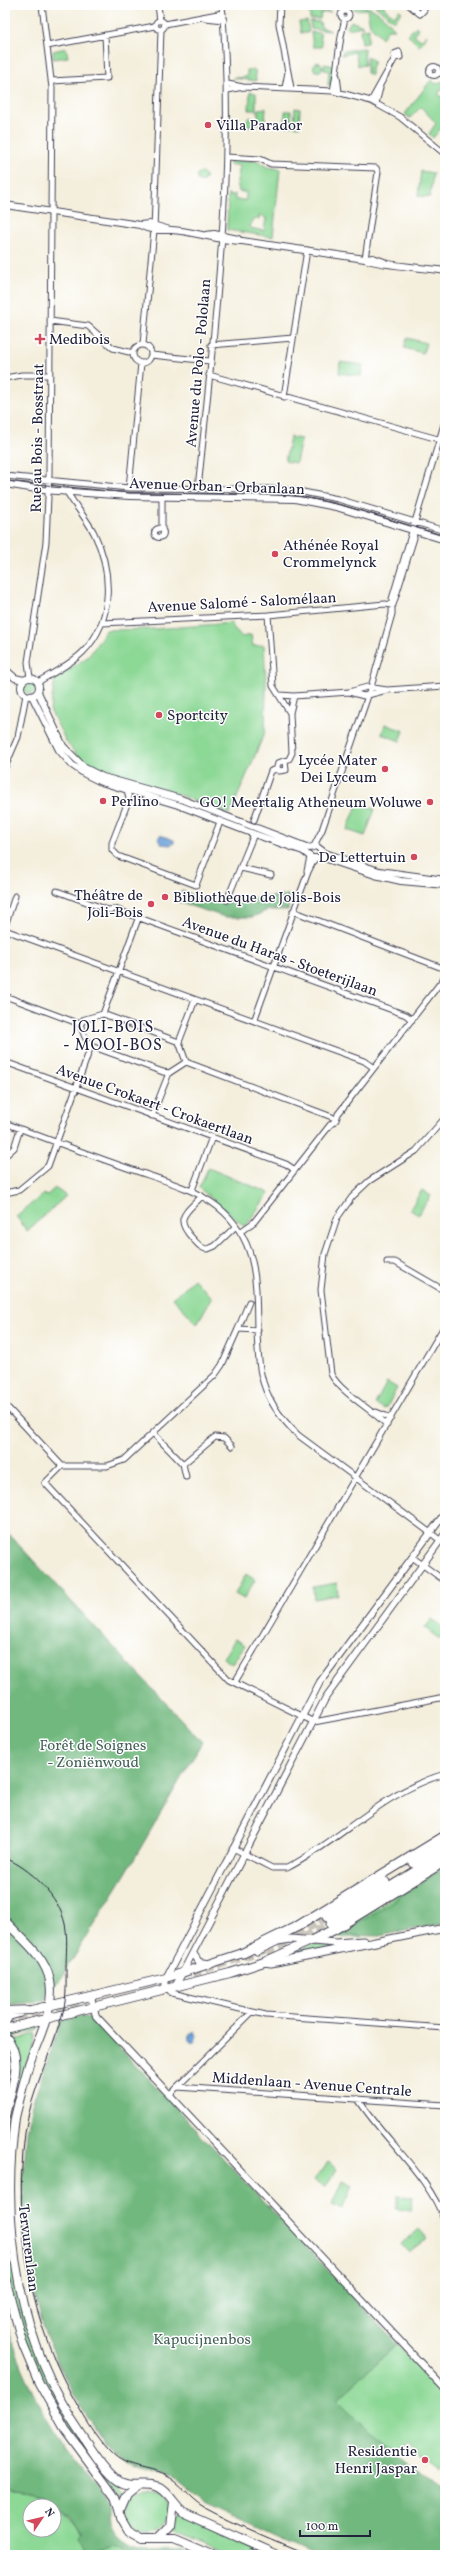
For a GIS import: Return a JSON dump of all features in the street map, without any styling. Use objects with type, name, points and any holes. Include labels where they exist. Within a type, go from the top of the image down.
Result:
[{"type":"highway","points":[[243,1953],[298,1926],[445,1836]]},
{"type":"highway","points":[[445,1844],[329,1920],[445,1853]]},
{"type":"highway","points":[[313,1940],[327,1938],[445,1861]]},
{"type":"main road","name":"Tervurenlaan","points":[[5,1921],[44,1964],[49,1977],[51,1990],[46,2018],[22,2088],[11,2146],[8,2214],[14,2269],[33,2340],[60,2400],[95,2455],[116,2479],[130,2486],[139,2485],[159,2487],[168,2494],[178,2508],[190,2516],[278,2555]]},
{"type":"main road","points":[[264,1962],[271,1963],[445,1928]]},
{"type":"main road","points":[[327,1938],[383,1940]]},
{"type":"main road","points":[[5,2022],[14,2014],[182,1974],[243,1953],[254,1952],[285,1940],[313,1940]]},
{"type":"main road","points":[[5,2029],[264,1962],[313,1940]]},
{"type":"main road","points":[[51,1990],[63,2003]]},
{"type":"main road","points":[[5,2011],[31,2010]]},
{"type":"main road","points":[[5,2036],[14,2051],[16,2064],[5,2116]]},
{"type":"main road","name":"Tervurenlaan","points":[[5,2278],[23,2345],[39,2383],[65,2429],[115,2497],[124,2524],[134,2535],[142,2538],[159,2537],[180,2540],[215,2555]]},
{"type":"main road","points":[[120,2511],[126,2495],[139,2485]]},
{"type":"main road","points":[[159,2537],[170,2526],[173,2501]]},
{"type":"street","name":"Rue au Bois - Bosstraat","points":[[27,679],[46,542],[49,481],[51,81],[42,5]]},
{"type":"street","points":[[143,344],[154,227],[161,30],[164,28],[158,5]]},
{"type":"street","name":"Avenue du Polo - Pololaan","points":[[198,489],[221,237],[226,157],[228,87],[222,5]]},
{"type":"street","points":[[280,5],[279,24],[291,88]]},
{"type":"street","points":[[409,5],[420,14],[424,10],[420,5]]},
{"type":"street","points":[[48,46],[155,26],[162,22],[205,18],[223,13]]},
{"type":"street","points":[[205,18],[224,20]]},
{"type":"street","points":[[333,91],[337,76],[340,37],[345,19]]},
{"type":"street","points":[[155,26],[161,30]]},
{"type":"street","points":[[51,81],[107,78],[105,35]]},
{"type":"street","points":[[373,102],[395,58]]},
{"type":"street","points":[[285,88],[288,72]]},
{"type":"street","points":[[438,72],[445,75]]},
{"type":"street","points":[[337,76],[339,92]]},
{"type":"street","points":[[228,87],[291,88],[333,91],[373,102],[413,127],[445,154]]},
{"type":"street","points":[[226,157],[260,159],[272,164],[376,168],[378,172],[365,258]]},
{"type":"street","points":[[5,205],[306,250],[373,258],[384,262],[445,271]]},
{"type":"street","points":[[284,397],[306,250]]},
{"type":"street","points":[[50,321],[88,326],[113,348],[133,353]]},
{"type":"street","points":[[211,345],[293,338]]},
{"type":"street","points":[[133,353],[137,346],[143,344],[149,347],[151,355],[149,360],[141,363]]},
{"type":"street","points":[[133,353],[136,360],[141,363]]},
{"type":"street","points":[[151,355],[210,361]]},
{"type":"street","points":[[129,488],[141,363]]},
{"type":"street","points":[[5,378],[22,375],[50,375]]},
{"type":"street","points":[[208,375],[442,440]]},
{"type":"street","points":[[254,1021],[308,872],[371,687],[393,606],[392,599],[442,440],[445,421]]},
{"type":"street","name":"Avenue Orban - Orbanlaan","points":[[5,476],[129,488],[278,489],[303,492],[338,500],[445,531]]},
{"type":"street","name":"Avenue Orban - Orbanlaan","points":[[5,484],[79,493],[162,497],[266,497],[306,500],[336,507],[445,540]]},
{"type":"street","points":[[79,493],[80,484]]},
{"type":"street","points":[[5,669],[15,678],[38,682],[83,652],[94,639],[102,624],[107,601],[106,569],[93,531],[67,492]]},
{"type":"street","points":[[162,497],[162,529]]},
{"type":"street","name":"Avenue Salomé - Salomélaan","points":[[102,624],[268,614],[383,605],[393,606]]},
{"type":"street","points":[[268,614],[273,686],[290,713]]},
{"type":"street","points":[[5,672],[37,705],[55,744],[72,765],[94,779],[178,805],[254,834],[401,881],[445,885]]},
{"type":"street","points":[[21,687],[27,679]]},
{"type":"street","points":[[38,682],[38,692],[63,746],[76,761],[89,771],[181,799],[314,852],[383,872],[445,880]]},
{"type":"street","points":[[349,692],[368,695],[387,690],[445,686]]},
{"type":"street","points":[[280,695],[294,696],[349,692],[371,687],[387,690]]},
{"type":"street","points":[[5,767],[18,737],[24,707],[29,696],[38,692]]},
{"type":"street","points":[[254,820],[271,771],[277,769],[279,762],[285,762],[292,753],[290,713],[294,696]]},
{"type":"street","points":[[24,707],[37,705]]},
{"type":"street","points":[[127,789],[129,799],[112,843],[112,850],[118,856],[196,885],[220,822]]},
{"type":"street","points":[[227,900],[254,834]]},
{"type":"street","points":[[241,868],[271,876]]},
{"type":"street","name":"Avenue du Haras - Stoeterijlaan","points":[[57,892],[274,967],[406,1015],[412,1020]]},
{"type":"street","points":[[5,926],[15,896]]},
{"type":"street","points":[[294,911],[445,969]]},
{"type":"street","points":[[103,1014],[138,919]]},
{"type":"street","points":[[5,930],[364,1061],[374,1068]]},
{"type":"street","points":[[240,1232],[252,1226],[330,1125],[336,1120],[338,1114],[445,977]]},
{"type":"street","points":[[5,996],[80,1024],[85,1037],[91,1046],[169,1073]]},
{"type":"street","points":[[186,1062],[179,1042],[194,1000]]},
{"type":"street","points":[[80,1024],[85,1019],[103,1014],[179,1042]]},
{"type":"street","points":[[5,1193],[21,1188],[48,1166],[91,1046]]},
{"type":"street","name":"Avenue Crokaert - Crokaertlaan","points":[[5,1062],[286,1164],[295,1170]]},
{"type":"street","points":[[152,1116],[169,1073],[186,1062]]},
{"type":"street","points":[[186,1062],[332,1117],[338,1114]]},
{"type":"street","points":[[330,1125],[332,1117]]},
{"type":"street","points":[[386,1425],[373,1411],[337,1384],[331,1374],[320,1290],[325,1254],[337,1218],[352,1197],[369,1181],[416,1151],[445,1118]]},
{"type":"street","points":[[5,1123],[192,1190],[220,1208],[240,1232],[255,1272],[261,1374],[268,1394],[278,1414],[298,1435],[440,1540]]},
{"type":"street","points":[[5,1156],[14,1148],[20,1129]]},
{"type":"street","points":[[192,1190],[212,1137]]},
{"type":"street","points":[[202,1196],[184,1215],[181,1221],[183,1228],[201,1247],[208,1250],[215,1246],[236,1226]]},
{"type":"street","points":[[387,1262],[395,1262],[445,1291]]},
{"type":"street","points":[[249,1302],[222,1365],[215,1375],[124,1460],[112,1465],[62,1466],[45,1483],[229,1680],[312,1721],[326,1721],[445,1697]]},
{"type":"street","points":[[235,1682],[445,1325]]},
{"type":"street","points":[[238,1329],[258,1330]]},
{"type":"street","points":[[6,1406],[62,1466]]},
{"type":"street","points":[[373,1411],[391,1418]]},
{"type":"street","points":[[153,1433],[184,1464],[186,1477]]},
{"type":"street","points":[[184,1464],[215,1437],[224,1438],[232,1446]]},
{"type":"street","points":[[445,1513],[320,1682],[166,1978],[165,1988],[172,1993],[266,2015],[445,2028]]},
{"type":"street","points":[[176,1985],[245,1854],[312,1721],[338,1680],[445,1534]]},
{"type":"street","points":[[412,1557],[445,1581]]},
{"type":"street","points":[[233,1848],[272,1868],[287,1868],[395,1794],[422,1781],[445,1774]]},
{"type":"street","points":[[259,1798],[270,1803]]},
{"type":"street","points":[[188,1936],[200,1941]]},
{"type":"street","points":[[193,1953],[200,1963],[217,1963]]},
{"type":"street","points":[[91,1996],[96,2016],[445,2389]]},
{"type":"street","points":[[170,2094],[252,2012]]},
{"type":"street","name":"Middenlaan - Avenue Centrale","points":[[177,2088],[445,2105]]},
{"type":"street","points":[[358,2099],[372,2120],[436,2199],[445,2222]]},
{"type":"green space","points":[[350,5],[370,8],[385,18],[395,29],[388,29],[382,38],[370,25],[367,9],[355,10]]},
{"type":"green space","points":[[384,5],[385,9],[394,16],[399,10],[402,12],[394,21],[375,6]]},
{"type":"green space","points":[[310,9],[331,12],[321,13],[320,19],[310,19]]},
{"type":"green space","points":[[307,21],[309,32],[301,33],[299,22]]},
{"type":"green space","points":[[310,21],[320,22],[321,27],[331,31],[311,29]]},
{"type":"green space","points":[[351,21],[363,26],[346,29]]},
{"type":"green space","points":[[416,26],[418,28],[414,35],[421,40],[426,35],[427,36],[419,46],[408,35]]},
{"type":"green space","points":[[369,28],[368,43],[362,44],[360,30]]},
{"type":"green space","points":[[311,32],[320,33],[322,47],[313,47]]},
{"type":"green space","points":[[66,48],[68,57],[53,59],[53,51]]},
{"type":"green space","points":[[364,48],[365,65],[358,66],[355,52],[342,55],[343,51]]},
{"type":"green space","points":[[367,56],[374,61],[371,68],[371,75],[367,73]]},
{"type":"green space","points":[[316,63],[320,63],[322,67],[320,71],[316,71],[314,69],[314,65]]},
{"type":"green space","points":[[324,64],[334,66],[331,85],[328,85],[329,71],[324,70]]},
{"type":"green space","points":[[247,70],[255,70],[256,81],[233,78],[247,77]]},
{"type":"green space","points":[[431,80],[436,84],[445,80],[445,86],[438,94],[445,99],[445,128],[442,127],[433,138],[429,134],[436,123],[421,107],[410,118],[405,114]]},
{"type":"green space","points":[[250,92],[256,93],[256,110],[249,110]]},
{"type":"green space","points":[[266,108],[265,123],[258,124],[258,109]]},
{"type":"green space","points":[[295,108],[300,109],[299,127],[294,126]]},
{"type":"green space","points":[[285,111],[291,111],[292,126],[285,126]]},
{"type":"green space","points":[[249,118],[253,118],[255,122],[253,126],[249,126],[247,124],[247,120]]},
{"type":"green space","points":[[230,160],[258,161],[267,167],[280,169],[273,237],[227,230],[228,193],[230,196],[235,194],[235,200],[246,200],[246,192],[239,192],[237,181],[240,165],[230,165]],"holes":[[[259,216],[266,218],[264,231],[250,228],[252,220],[259,219]]]},
{"type":"green space","points":[[421,171],[433,173],[430,197],[418,196]]},
{"type":"green space","points":[[199,173],[203,173],[205,177],[203,181],[199,181],[197,179],[197,175]]},
{"type":"green space","points":[[407,338],[426,343],[423,353],[404,348]]},
{"type":"green space","points":[[340,362],[363,365],[361,376],[339,373]]},
{"type":"green space","points":[[290,437],[301,439],[296,463],[285,461]]},
{"type":"green space","name":"Sportcity","points":[[232,623],[233,627],[242,637],[251,635],[253,646],[264,645],[266,685],[265,732],[230,814],[166,790],[98,770],[82,761],[67,743],[50,710],[55,679],[89,656],[106,630],[154,629]]},
{"type":"green space","points":[[30,680],[35,682],[37,687],[35,692],[30,694],[25,692],[23,687],[25,682]]},
{"type":"green space","points":[[385,724],[404,731],[400,741],[382,734]]},
{"type":"green space","points":[[358,803],[375,809],[365,836],[347,830]]},
{"type":"green space","points":[[182,891],[203,899],[224,904],[233,900],[289,895],[288,910],[268,910],[253,917],[225,917],[178,902]]},
{"type":"green space","points":[[208,1168],[269,1193],[245,1227],[199,1188]]},
{"type":"green space","points":[[55,1188],[66,1196],[27,1231],[16,1216],[44,1194],[46,1196]]},
{"type":"green space","points":[[422,1190],[431,1196],[418,1215],[410,1209]]},
{"type":"green space","points":[[194,1279],[212,1297],[197,1324],[173,1298]]},
{"type":"green space","points":[[387,1382],[397,1388],[386,1409],[375,1404]]},
{"type":"green space","name":"Forêt de Soignes - Zoniënwoud","points":[[5,1530],[202,1742],[126,1873],[60,1980],[47,1992],[45,2001],[5,2005]]},
{"type":"green space","points":[[246,1574],[255,1580],[244,1599],[235,1594]]},
{"type":"green space","points":[[337,1583],[338,1595],[314,1599],[313,1587]]},
{"type":"green space","points":[[432,1619],[445,1629],[445,1643],[425,1628]]},
{"type":"green space","points":[[235,1639],[245,1645],[232,1664],[223,1658]]},
{"type":"green space","points":[[445,1864],[445,1868],[341,1934],[360,1935],[362,1937],[329,1938]]},
{"type":"green space","points":[[445,1868],[445,1923],[379,1936],[340,1935]]},
{"type":"green space","points":[[312,1944],[341,1946],[290,1956]]},
{"type":"green space","name":"Kapucijnenbos","points":[[79,2015],[92,2018],[397,2344],[337,2399],[370,2432],[392,2447],[445,2490],[445,2555],[313,2555],[204,2505],[166,2474],[127,2463],[107,2447],[73,2395],[46,2336],[32,2285],[24,2232],[23,2180],[27,2132],[34,2099],[62,2020]]},
{"type":"green space","points":[[36,2025],[38,2030],[11,2037],[9,2035],[12,2032]]},
{"type":"green space","points":[[35,2033],[33,2049],[11,2129],[9,2180],[11,2229],[18,2277],[30,2323],[46,2368],[66,2411],[92,2452],[123,2492],[121,2496],[102,2477],[86,2455],[52,2398],[41,2376],[23,2333],[10,2286],[5,2261],[5,2136],[6,2124],[15,2089],[18,2066],[17,2054],[13,2042]]},
{"type":"green space","points":[[327,2162],[337,2169],[325,2188],[314,2180]]},
{"type":"green space","points":[[342,2181],[353,2186],[343,2209],[332,2204]]},
{"type":"green space","points":[[398,2195],[413,2197],[411,2210],[396,2208]]},
{"type":"green space","points":[[419,2229],[427,2238],[409,2252],[402,2244]]},
{"type":"green space","points":[[5,2318],[16,2352],[46,2417],[65,2447],[105,2497],[110,2510],[112,2528],[115,2534],[120,2540],[136,2549],[144,2551],[177,2551],[194,2555],[135,2555],[114,2546],[87,2554],[79,2538],[83,2534],[72,2517],[62,2511],[62,2498],[41,2498],[33,2493],[5,2490]]},
{"type":"green space","points":[[397,2344],[445,2396],[445,2464],[440,2469],[427,2455],[425,2456],[412,2441],[402,2449],[383,2442],[374,2436],[351,2415],[337,2399]]},
{"type":"green space","points":[[143,2489],[151,2489],[156,2490],[163,2495],[168,2502],[168,2520],[163,2527],[156,2532],[143,2533],[135,2530],[128,2523],[125,2515],[125,2507],[128,2499],[135,2492]]},
{"type":"green space","points":[[5,2490],[33,2493],[41,2498],[22,2498],[22,2538],[62,2538],[62,2511],[73,2520],[80,2531],[87,2554],[114,2546],[135,2555],[5,2555]]},
{"type":"green space","points":[[178,2515],[272,2555],[224,2555],[172,2532]]},
{"type":"water","points":[[160,835],[174,840],[174,843],[170,845],[161,844],[158,839]]},
{"type":"water","points":[[191,2033],[195,2033],[197,2037],[195,2041],[191,2041],[189,2039],[189,2035]]},
{"type":"tunnel","points":[[283,1941],[327,1917]]},
{"type":"tunnel","points":[[268,1956],[331,1924]]},
{"type":"tunnel","points":[[192,1973],[266,1949]]},
{"type":"tunnel","points":[[5,2024],[87,2005]]},
{"type":"tram line","points":[[5,481],[129,493],[274,494],[303,497],[345,506],[445,536]]},
{"type":"tram line","points":[[5,1858],[24,1869],[50,1893],[62,1914],[66,1929],[65,2001],[58,2027],[28,2117],[22,2169],[21,2204],[29,2275],[37,2310],[48,2343],[62,2376],[94,2432],[107,2449],[118,2459],[130,2465],[157,2472],[170,2478],[205,2508],[243,2527],[309,2555]]},
{"type":"place","name":"Villa Parador","points":[[208,125]]},
{"type":"place","name":"Medibois","points":[[40,339]]},
{"type":"place","name":"Athénée Royal Crommelynck","points":[[275,554]]},
{"type":"place","name":"Sportcity","points":[[159,715]]},
{"type":"place","name":"Lycée Mater Dei Lyceum","points":[[385,769]]},
{"type":"place","name":"Perlino","points":[[103,801]]},
{"type":"place","name":"GO! Meertalig Atheneum Woluwe","points":[[430,802]]},
{"type":"place","name":"De Lettertuin","points":[[414,857]]},
{"type":"place","name":"Bibliothèque de Jolis-Bois","points":[[165,897]]},
{"type":"place","name":"Théâtre de Joli-Bois","points":[[151,904]]},
{"type":"place","name":"Residentie Henri Jaspar","points":[[425,2460]]},
{"type":"district","name":"JOLI-BOIS - MOOI-BOS","points":[[113,1035]]}]
